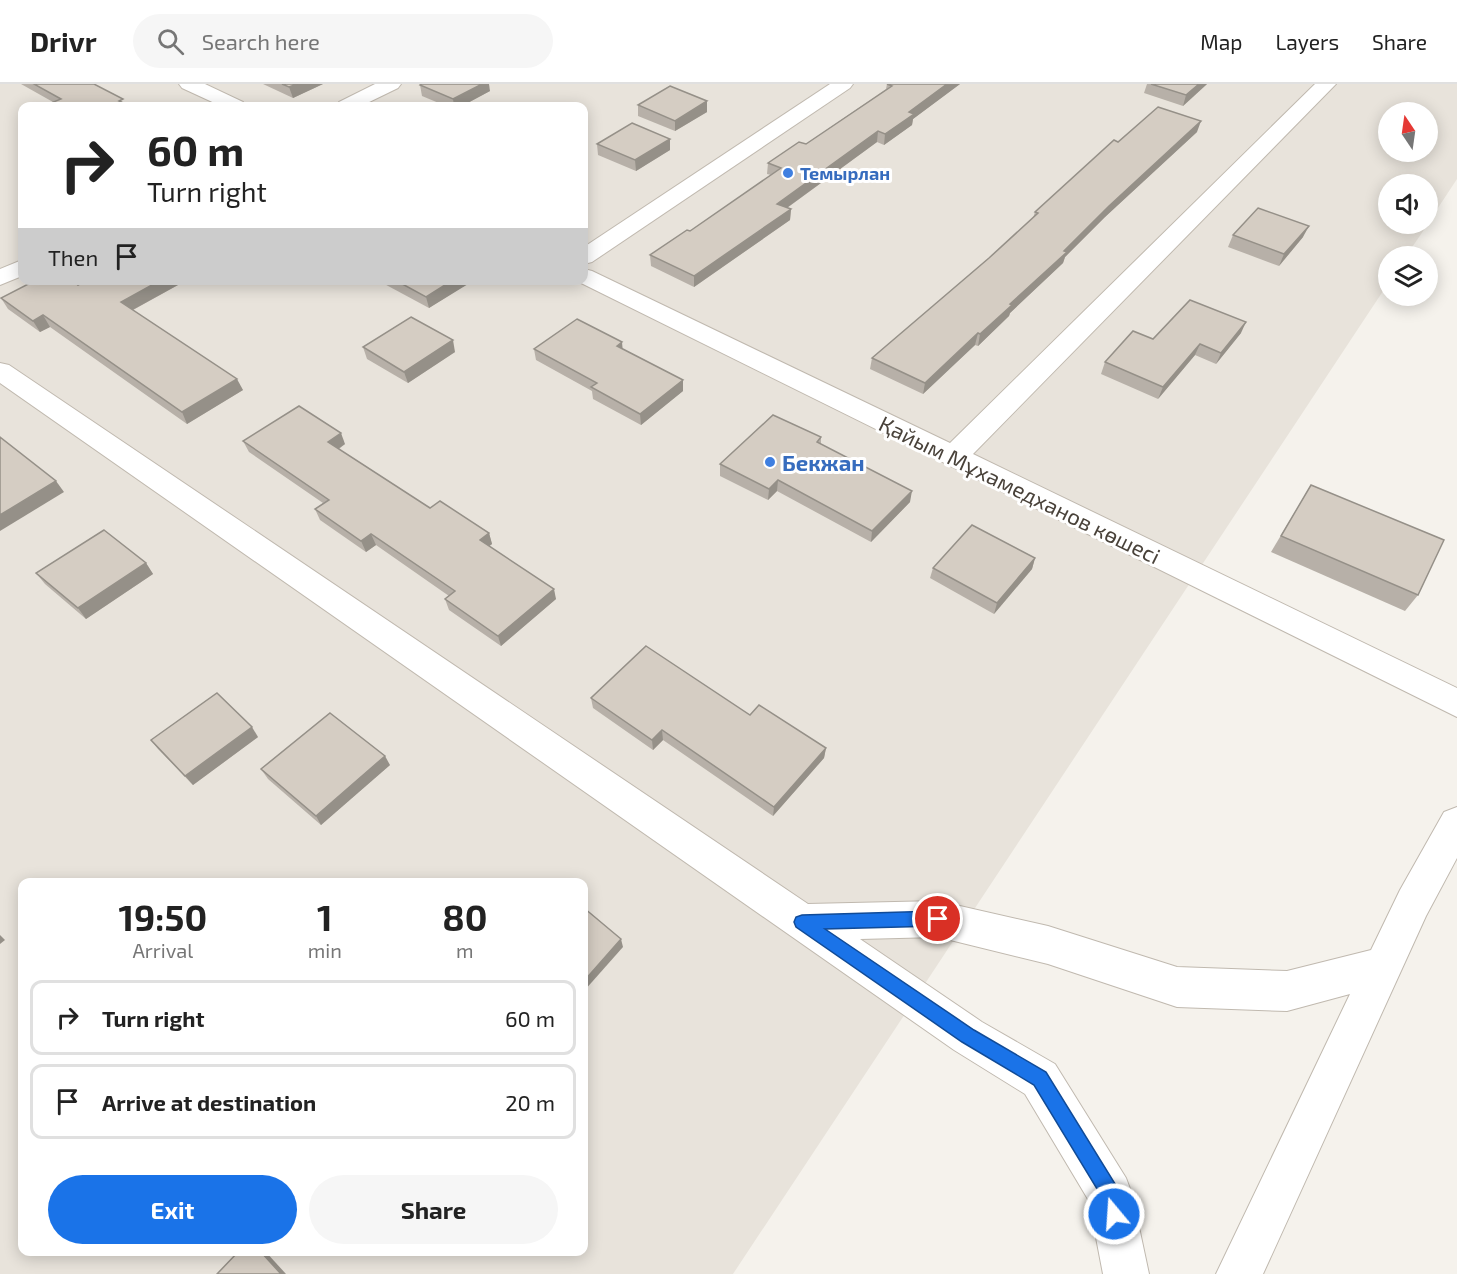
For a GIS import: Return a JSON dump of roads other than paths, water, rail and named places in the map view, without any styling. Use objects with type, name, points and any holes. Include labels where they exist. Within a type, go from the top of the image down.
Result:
[{"type":"street","points":[[189,84],[227,102]]},
{"type":"street","points":[[354,102],[391,84]]},
{"type":"street","points":[[588,254],[843,84]]},
{"type":"street","points":[[954,456],[1326,84]]},
{"type":"street","points":[[0,278],[18,269]]},
{"type":"street","name":"Қайым Мұхамедханов көшесі","points":[[588,278],[1457,703]]},
{"type":"street","points":[[0,371],[968,1036],[1040,1078],[1110,1194],[1126,1274]]},
{"type":"street","points":[[1239,1274],[1413,903],[1457,823]]},
{"type":"street","points":[[802,922],[938,919],[1048,945],[1177,987],[1287,991],[1384,966]]},
{"type":"place","name":"Темырлан","points":[[788,173]]},
{"type":"place","name":"Бекжан","points":[[770,462]]}]
